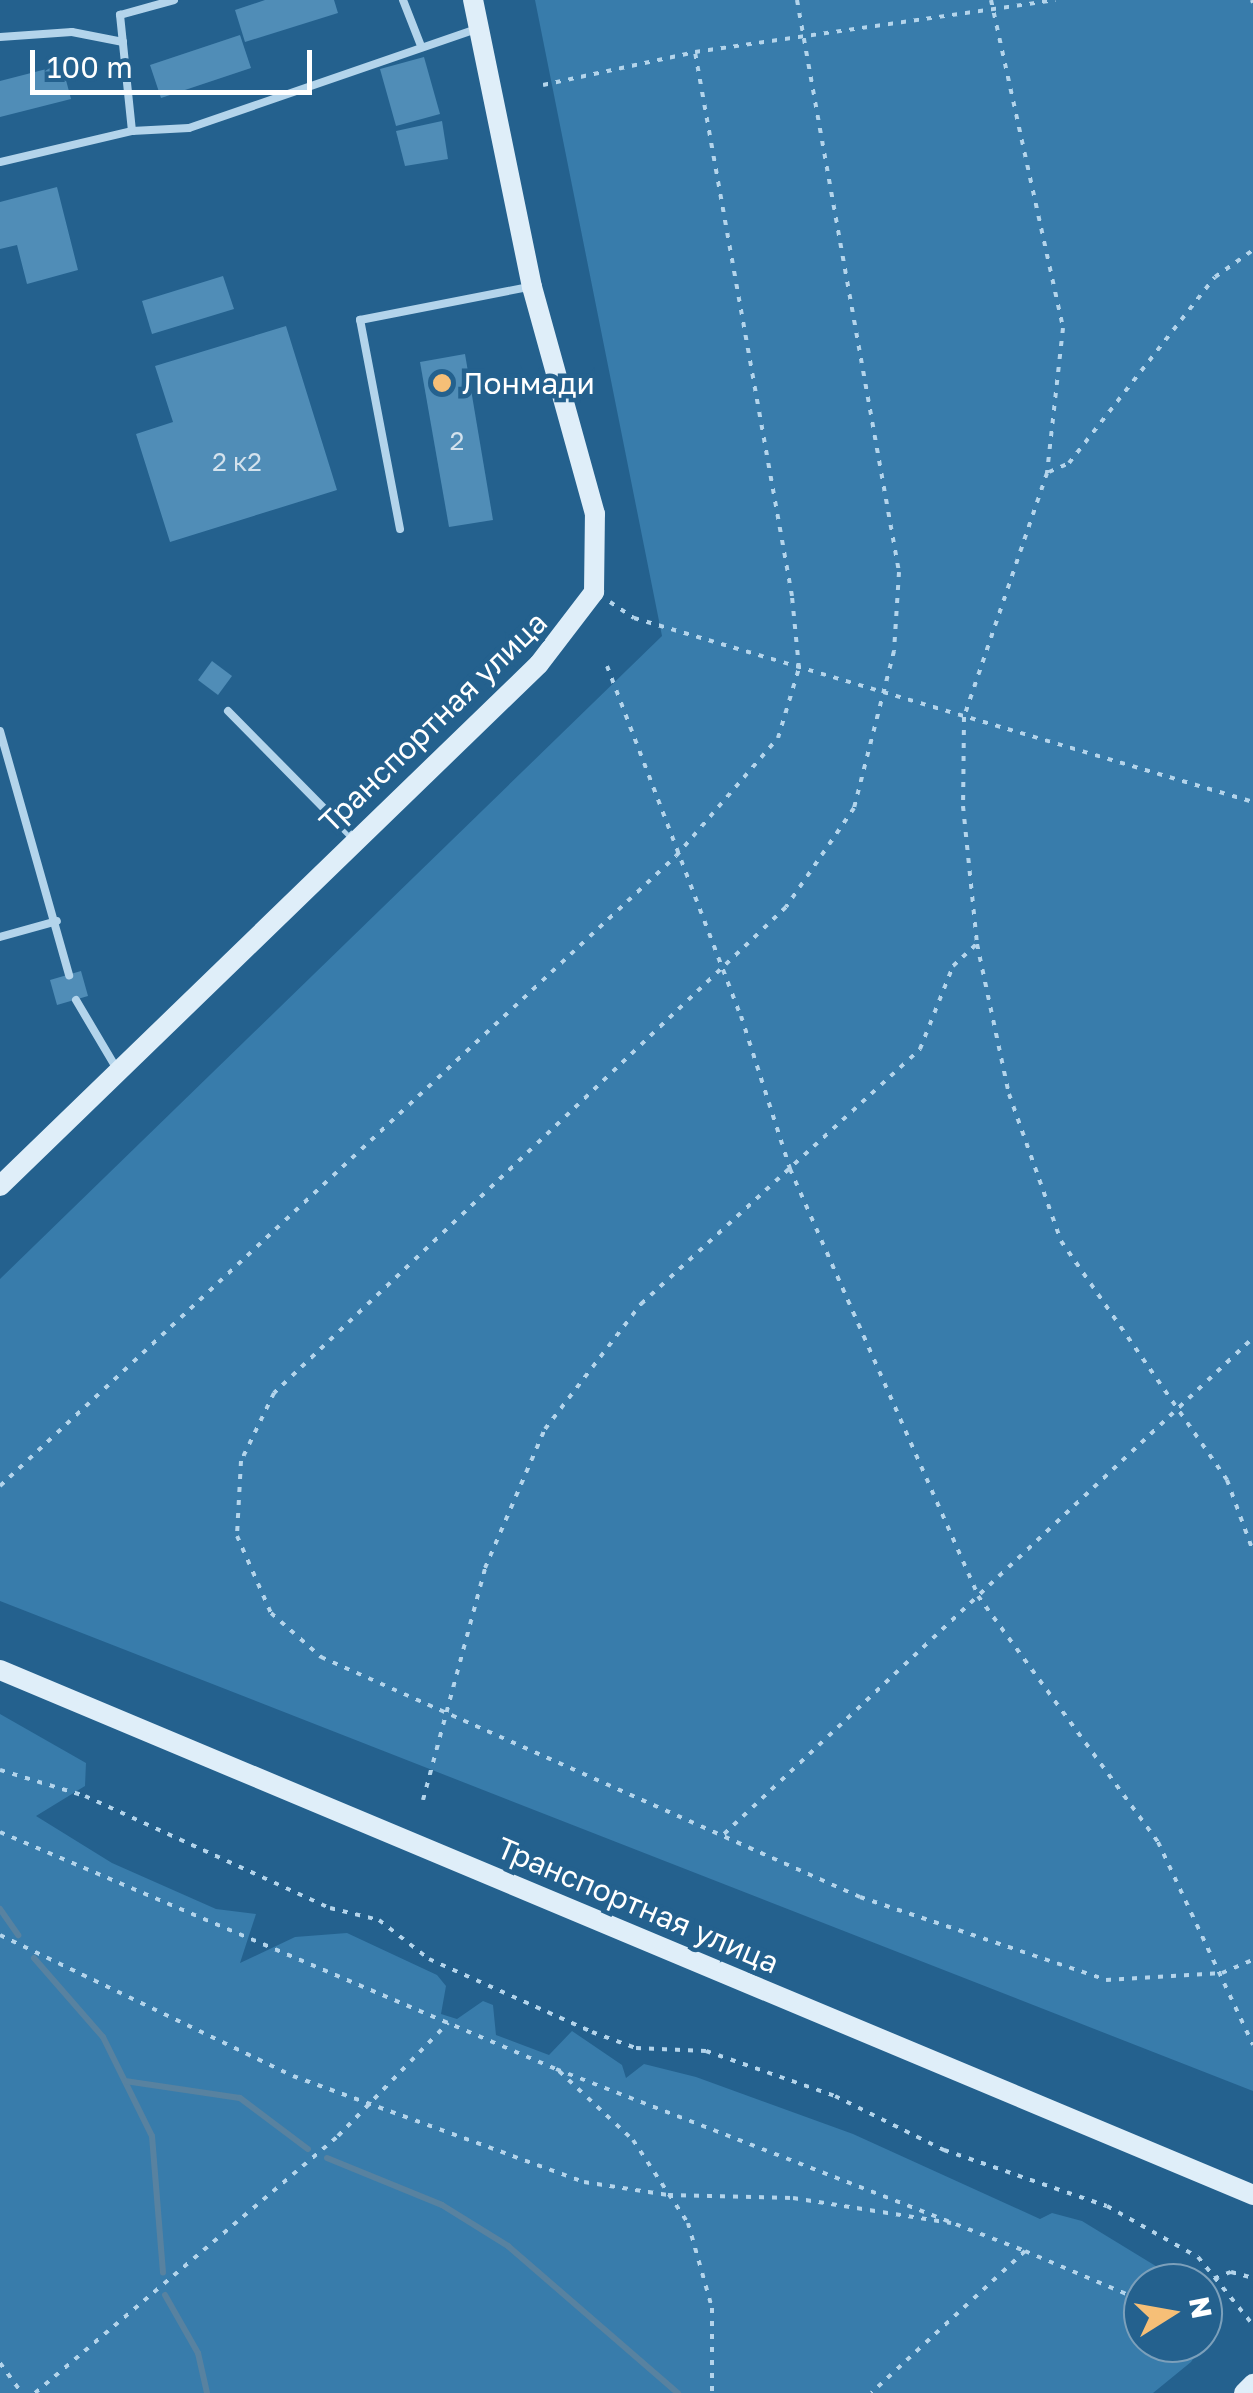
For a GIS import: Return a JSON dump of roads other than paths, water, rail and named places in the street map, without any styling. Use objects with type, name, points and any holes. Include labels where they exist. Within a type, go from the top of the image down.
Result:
[{"type":"street","points":[[473,0],[532,287]]},
{"type":"street","name":"Транспортная улица","points":[[0,1186],[538,664],[594,592],[595,514],[532,287]]},
{"type":"street","name":"Транспортная улица","points":[[0,1670],[1253,2195]]},
{"type":"street","points":[[1244,2393],[1253,2384]]},
{"type":"lane","points":[[118,0],[132,132]]},
{"type":"lane","points":[[120,14],[174,0]]},
{"type":"lane","points":[[403,0],[421,46]]},
{"type":"lane","points":[[0,162],[132,132],[190,128],[479,28]]},
{"type":"lane","points":[[0,37],[72,32],[123,42]]},
{"type":"lane","points":[[400,529],[360,320],[532,287]]},
{"type":"lane","points":[[228,711],[356,840]]},
{"type":"lane","points":[[0,731],[69,975]]},
{"type":"lane","points":[[0,937],[56,921]]},
{"type":"lane","points":[[76,1000],[118,1071]]},
{"type":"waterway","points":[[0,1909],[18,1935]]},
{"type":"waterway","points":[[34,1958],[103,2037],[152,2136],[163,2273]]},
{"type":"waterway","points":[[125,2081],[240,2098],[308,2149]]},
{"type":"waterway","points":[[327,2158],[442,2205],[508,2246],[678,2393]]},
{"type":"waterway","points":[[165,2295],[198,2353],[207,2393]]},
{"type":"place","name":"Лонмади","points":[[442,383]]}]
